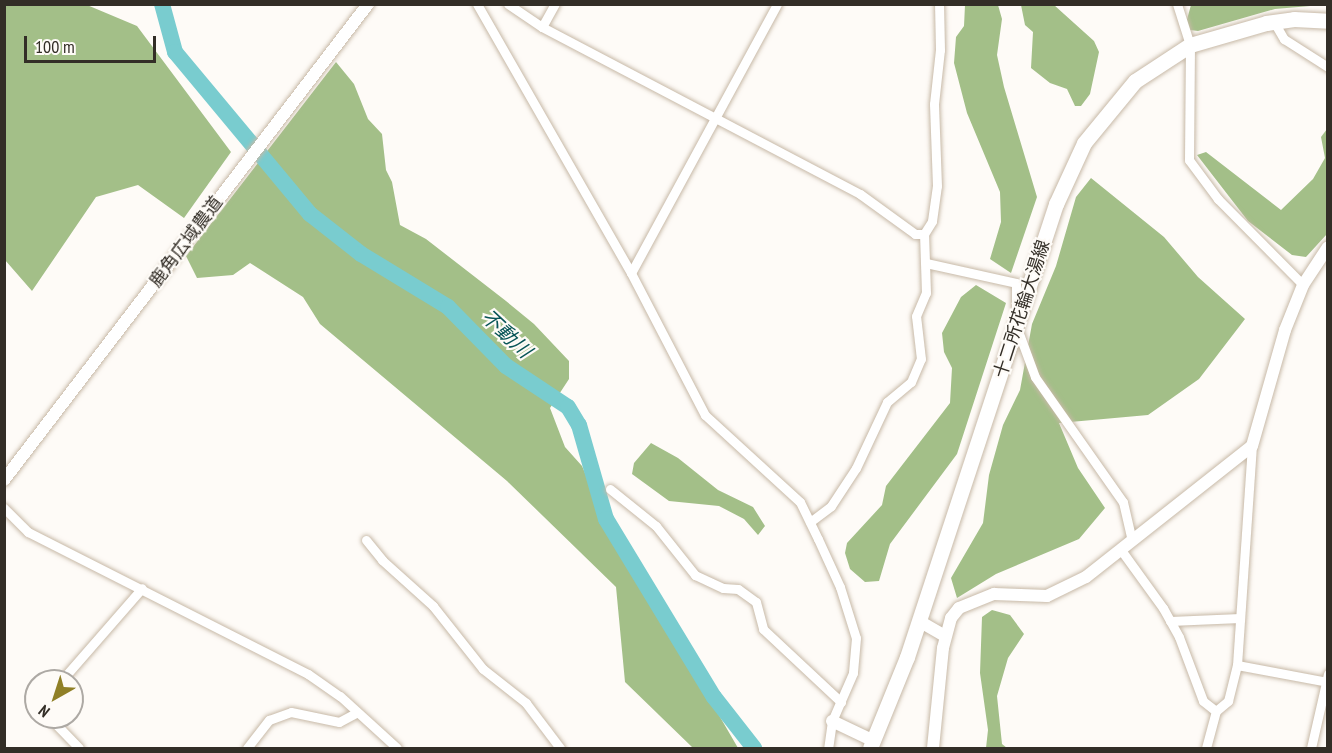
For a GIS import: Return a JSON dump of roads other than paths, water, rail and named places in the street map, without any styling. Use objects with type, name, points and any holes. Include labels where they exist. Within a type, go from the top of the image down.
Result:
[{"type":"main road","name":"十二所花輪大湯線","points":[[872,745],[919,621],[1056,204],[1084,143],[1135,81],[1190,45],[1274,22],[1328,21]]},
{"type":"street","name":"鹿角広域農道","points":[[4,480],[368,4]]},
{"type":"street","points":[[477,4],[631,273],[705,415],[800,502],[810,522],[840,587],[856,638],[853,673],[832,720],[828,748]]},
{"type":"street","points":[[508,4],[542,27],[860,194],[915,234],[924,234]]},
{"type":"street","points":[[542,27],[555,4]]},
{"type":"street","points":[[631,273],[717,119],[777,4]]},
{"type":"street","points":[[1177,4],[1190,45],[1189,160],[1218,199],[1303,285]]},
{"type":"street","points":[[810,522],[831,506],[856,468],[887,402],[911,382],[921,359],[916,316],[926,293],[924,234],[932,221],[938,186],[934,104],[938,5]]},
{"type":"street","points":[[1274,22],[1284,39],[1328,67]]},
{"type":"street","points":[[1206,748],[1216,711],[1228,701],[1237,664],[1252,446],[1286,330],[1303,285],[1328,247]]},
{"type":"street","points":[[926,263],[1016,284],[1017,325],[1035,377],[1123,502],[1132,542]]},
{"type":"street","points":[[933,748],[945,636],[959,608],[994,594],[1047,596],[1086,577],[1252,446]]},
{"type":"street","points":[[610,489],[656,526],[695,575],[723,588],[738,590],[756,602],[763,629],[841,702]]},
{"type":"street","points":[[4,508],[28,532],[308,674],[396,748]]},
{"type":"street","points":[[366,540],[381,560],[433,606],[483,669],[526,703],[560,748]]},
{"type":"street","points":[[1121,550],[1170,621],[1203,700],[1216,711]]},
{"type":"street","points":[[71,669],[142,588]]},
{"type":"street","points":[[1170,621],[1240,618]]},
{"type":"street","points":[[919,621],[945,636]]},
{"type":"street","points":[[1237,664],[1327,679],[1311,748]]},
{"type":"street","points":[[247,748],[269,720],[291,712],[339,722],[356,713]]},
{"type":"street","points":[[832,720],[872,745]]},
{"type":"street","points":[[61,729],[79,748]]},
{"type":"waterway","name":"不動川","points":[[162,4],[175,52],[310,214],[361,254],[448,307],[506,366],[568,407],[579,425],[606,519],[714,697],[754,748]]}]
